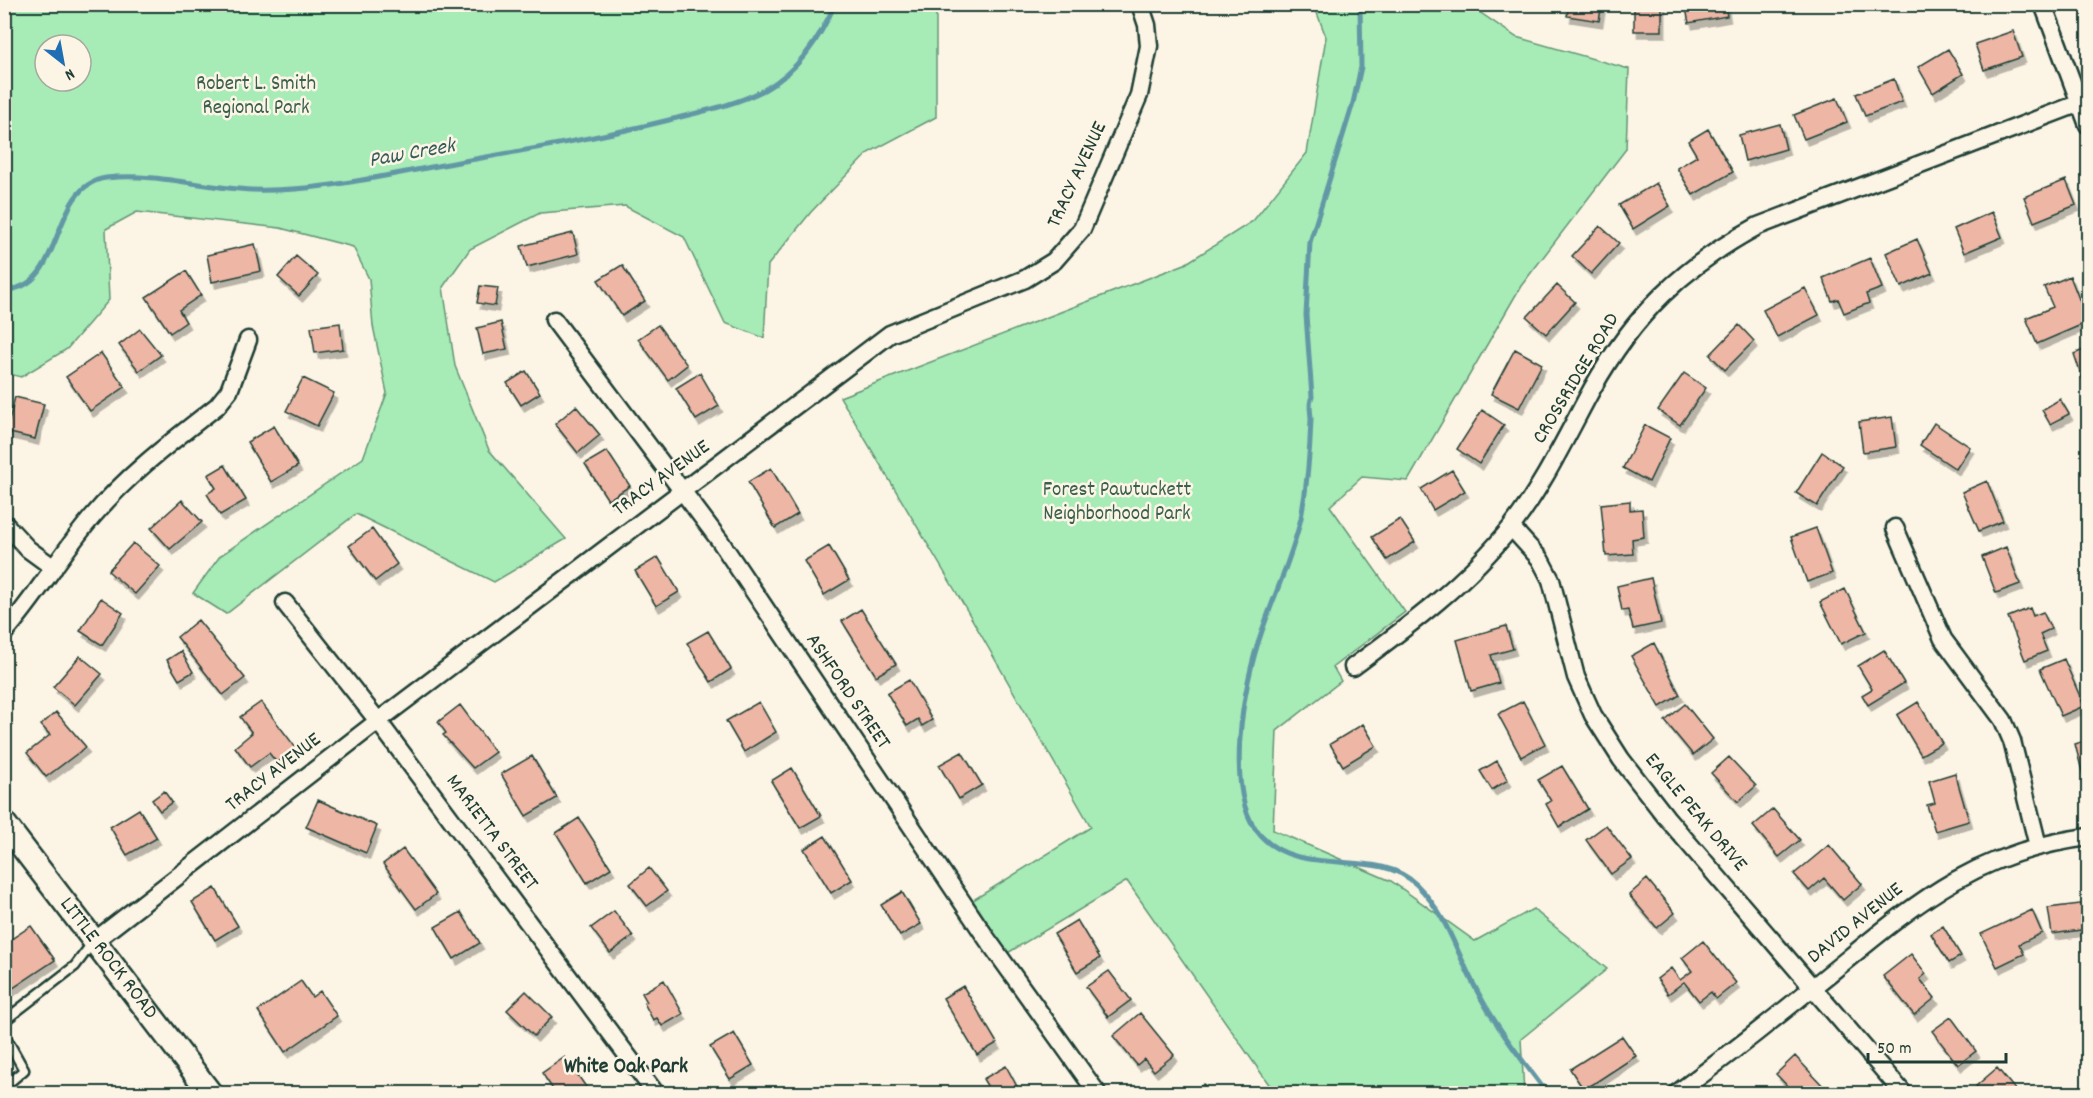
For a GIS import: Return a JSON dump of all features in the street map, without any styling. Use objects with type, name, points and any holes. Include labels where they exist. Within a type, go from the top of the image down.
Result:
[{"type":"main road","name":"LITTLE ROCK ROAD","points":[[4,823],[211,1094]]},
{"type":"street","name":"TRACY AVENUE","points":[[93,942],[378,721],[683,490],[737,452],[890,334],[924,318],[1025,279],[1039,272],[1066,249],[1082,229],[1139,95],[1149,46],[1147,25],[1140,4]]},
{"type":"street","points":[[2043,4],[2084,101],[2088,125]]},
{"type":"street","name":"CROSSRIDGE ROAD","points":[[1353,667],[1458,584],[1511,527],[1553,462],[1618,348],[1652,303],[1693,266],[1719,247],[1758,226],[2084,101]]},
{"type":"street","name":"ASHFORD STREET","points":[[554,320],[683,490],[1012,976],[1098,1094]]},
{"type":"street","points":[[4,633],[33,600],[94,515],[122,485],[158,452],[218,406],[229,391],[248,340]]},
{"type":"street","points":[[4,523],[28,549],[54,568]]},
{"type":"street","name":"EAGLE PEAK DRIVE","points":[[1511,527],[1540,558],[1551,580],[1576,677],[1606,737],[1666,817],[1904,1094]]},
{"type":"street","points":[[1895,528],[1943,639],[2003,720],[2012,741],[2038,846]]},
{"type":"street","name":"MARIETTA STREET","points":[[285,603],[378,721],[656,1094]]},
{"type":"street","name":"DAVID AVENUE","points":[[1676,1094],[1813,988],[1914,905],[1949,882],[1974,868],[2038,846],[2088,837]]},
{"type":"lane","points":[[4,1022],[75,966],[93,942]]},
{"type":"lane","points":[[4,1034],[24,1070],[4,1087]]},
{"type":"green space","name":"Robert L. Smith Regional Park","points":[[5,4],[936,5],[936,117],[868,153],[811,212],[768,265],[764,338],[725,323],[684,237],[625,206],[540,213],[470,249],[443,287],[455,366],[489,450],[566,539],[494,582],[356,514],[226,614],[193,593],[220,556],[363,458],[387,393],[373,326],[369,279],[353,247],[280,228],[137,212],[106,229],[109,300],[67,349],[21,377],[5,373]]},
{"type":"green space","name":"Forest Pawtuckett Neighborhood Park","points":[[1314,5],[1469,5],[1516,37],[1629,69],[1626,149],[1521,286],[1408,481],[1362,477],[1330,506],[1405,612],[1333,667],[1341,681],[1277,731],[1273,830],[1391,881],[1475,941],[1533,909],[1607,969],[1521,1039],[1524,1093],[1275,1093],[1127,881],[1006,954],[970,902],[1091,827],[965,607],[840,397],[1185,264],[1253,221],[1307,153],[1326,37]]},
{"type":"building","points":[[1569,4],[1602,4],[1599,21],[1567,16]]},
{"type":"building","points":[[1634,4],[1662,4],[1662,31],[1634,31]]},
{"type":"building","points":[[1685,4],[1725,4],[1727,16],[1689,23]]},
{"type":"building","points":[[2013,31],[2022,57],[1984,70],[1975,44]]},
{"type":"building","points":[[1948,49],[1963,74],[1933,93],[1918,67]]},
{"type":"building","points":[[1894,79],[1902,102],[1865,116],[1856,94]]},
{"type":"building","points":[[1837,98],[1847,122],[1804,139],[1794,115]]},
{"type":"building","points":[[1780,124],[1786,149],[1745,161],[1739,135]]},
{"type":"building","points":[[1708,129],[1733,172],[1693,195],[1677,168],[1697,156],[1688,141]]},
{"type":"building","points":[[2066,180],[2076,205],[2034,222],[2024,197]]},
{"type":"building","points":[[1656,183],[1670,206],[1633,229],[1619,205]]},
{"type":"building","points":[[1992,212],[2002,237],[1964,253],[1954,229]]},
{"type":"building","points":[[1600,226],[1619,243],[1591,274],[1572,256]]},
{"type":"building","points":[[573,233],[578,254],[527,267],[521,246]]},
{"type":"building","points":[[1917,239],[1932,273],[1901,287],[1886,253]]},
{"type":"building","points":[[255,244],[261,271],[212,282],[207,255]]},
{"type":"building","points":[[296,256],[318,275],[299,296],[278,277]]},
{"type":"building","points":[[1870,258],[1882,288],[1866,294],[1869,303],[1844,313],[1838,299],[1832,301],[1823,278]]},
{"type":"building","points":[[622,265],[645,301],[622,316],[598,280]]},
{"type":"building","points":[[186,271],[201,295],[179,310],[186,322],[170,333],[146,297]]},
{"type":"building","points":[[2070,276],[2088,322],[2037,344],[2026,318],[2053,307],[2044,287]]},
{"type":"building","points":[[1557,285],[1575,302],[1546,334],[1527,317]]},
{"type":"building","points":[[480,286],[498,288],[495,306],[477,303]]},
{"type":"building","points":[[1805,288],[1819,315],[1777,337],[1763,310]]},
{"type":"building","points":[[501,322],[507,349],[483,354],[477,328]]},
{"type":"building","points":[[340,323],[343,349],[315,353],[311,327]]},
{"type":"building","points":[[658,325],[687,365],[668,380],[638,339]]},
{"type":"building","points":[[1739,325],[1754,341],[1725,370],[1710,355]]},
{"type":"building","points":[[140,329],[161,355],[139,371],[119,345]]},
{"type":"building","points":[[2088,348],[2088,395],[2074,354]]},
{"type":"building","points":[[1515,349],[1542,364],[1519,408],[1491,394]]},
{"type":"building","points":[[101,353],[125,387],[90,411],[66,377]]},
{"type":"building","points":[[526,371],[540,393],[521,405],[507,383]]},
{"type":"building","points":[[700,373],[719,406],[696,420],[676,388]]},
{"type":"building","points":[[1684,373],[1706,388],[1680,425],[1658,410]]},
{"type":"building","points":[[303,378],[334,393],[317,426],[286,411]]},
{"type":"building","points":[[15,397],[44,404],[35,439],[6,432]]},
{"type":"building","points":[[2060,399],[2069,414],[2050,424],[2042,410]]},
{"type":"building","points":[[576,406],[600,435],[578,453],[555,424]]},
{"type":"building","points":[[1482,410],[1504,425],[1479,464],[1457,449]]},
{"type":"building","points":[[1892,417],[1896,447],[1863,452],[1859,422]]},
{"type":"building","points":[[1934,423],[1970,447],[1956,469],[1920,445]]},
{"type":"building","points":[[1645,425],[1670,438],[1649,482],[1623,468]]},
{"type":"building","points":[[274,426],[298,466],[271,482],[247,442]]},
{"type":"building","points":[[607,451],[630,486],[608,500],[585,464]]},
{"type":"building","points":[[1822,452],[1843,466],[1817,506],[1796,493]]},
{"type":"building","points":[[225,465],[246,500],[220,515],[207,494],[216,488],[208,475]]},
{"type":"building","points":[[771,468],[798,514],[775,528],[748,482]]},
{"type":"building","points":[[1452,470],[1465,491],[1433,510],[1421,489]]},
{"type":"building","points":[[1987,481],[2003,521],[1979,531],[1962,492]]},
{"type":"building","points":[[182,500],[202,522],[170,549],[151,528]]},
{"type":"building","points":[[1630,501],[1630,510],[1642,509],[1644,537],[1632,539],[1633,554],[1606,556],[1601,504]]},
{"type":"building","points":[[1400,519],[1415,542],[1387,560],[1372,537]]},
{"type":"building","points":[[1816,528],[1832,573],[1807,582],[1791,537]]},
{"type":"building","points":[[372,529],[397,564],[375,581],[349,546]]},
{"type":"building","points":[[133,543],[160,566],[135,594],[108,571]]},
{"type":"building","points":[[829,546],[849,580],[824,595],[804,561]]},
{"type":"building","points":[[2006,547],[2020,584],[1996,593],[1982,557]]},
{"type":"building","points":[[658,557],[679,592],[656,606],[635,571]]},
{"type":"building","points":[[1651,578],[1661,623],[1633,629],[1628,610],[1622,611],[1617,586]]},
{"type":"building","points":[[1845,589],[1866,632],[1841,644],[1820,602]]},
{"type":"building","points":[[101,598],[123,613],[102,645],[80,631]]},
{"type":"building","points":[[2030,608],[2033,616],[2043,612],[2051,629],[2040,634],[2047,651],[2025,660],[2008,617]]},
{"type":"building","points":[[861,609],[896,664],[876,676],[842,621]]},
{"type":"building","points":[[198,620],[245,678],[223,695],[177,637]]},
{"type":"building","points":[[1506,626],[1513,649],[1491,655],[1499,683],[1471,691],[1457,640]]},
{"type":"building","points":[[708,631],[731,669],[711,682],[687,643]]},
{"type":"building","points":[[1654,643],[1680,695],[1660,707],[1631,656]]},
{"type":"building","points":[[1884,650],[1904,683],[1868,705],[1862,695],[1872,689],[1858,666]]},
{"type":"building","points":[[181,651],[193,672],[179,680],[167,660]]},
{"type":"building","points":[[80,656],[102,674],[75,705],[53,687]]},
{"type":"building","points":[[2064,659],[2084,706],[2061,716],[2040,669]]},
{"type":"building","points":[[909,680],[932,720],[922,726],[918,719],[907,726],[887,693]]},
{"type":"building","points":[[1523,701],[1545,744],[1521,757],[1498,714]]},
{"type":"building","points":[[261,702],[296,748],[277,763],[269,753],[250,767],[235,747],[252,733],[240,717]]},
{"type":"building","points":[[759,702],[776,732],[744,752],[726,721]]},
{"type":"building","points":[[1918,702],[1942,743],[1921,755],[1897,715]]},
{"type":"building","points":[[1685,704],[1713,739],[1693,755],[1665,721]]},
{"type":"building","points":[[460,705],[495,752],[473,768],[443,735],[446,733],[438,722]]},
{"type":"building","points":[[56,712],[86,747],[46,777],[27,753],[50,735],[41,725]]},
{"type":"building","points":[[1363,724],[1376,746],[1343,766],[1330,744]]},
{"type":"building","points":[[2088,740],[2088,795],[2075,744]]},
{"type":"building","points":[[962,752],[982,785],[959,799],[939,765]]},
{"type":"building","points":[[532,756],[557,798],[526,816],[501,774]]},
{"type":"building","points":[[1729,757],[1756,786],[1738,802],[1711,773]]},
{"type":"building","points":[[1497,761],[1508,780],[1492,790],[1480,771]]},
{"type":"building","points":[[1562,766],[1588,809],[1559,827],[1546,804],[1551,801],[1538,780]]},
{"type":"building","points":[[792,768],[821,816],[800,828],[771,781]]},
{"type":"building","points":[[1955,773],[1969,821],[1935,831],[1927,805],[1935,803],[1929,781]]},
{"type":"building","points":[[164,791],[172,802],[160,811],[152,800]]},
{"type":"building","points":[[318,800],[377,826],[366,853],[306,827]]},
{"type":"building","points":[[139,809],[157,838],[127,855],[110,827]]},
{"type":"building","points":[[1773,809],[1800,840],[1779,857],[1753,826]]},
{"type":"building","points":[[579,818],[611,868],[587,883],[556,833]]},
{"type":"building","points":[[1606,825],[1632,859],[1611,874],[1586,840]]},
{"type":"building","points":[[825,836],[852,880],[831,893],[804,849]]},
{"type":"building","points":[[1829,845],[1862,884],[1843,900],[1824,878],[1809,891],[1794,874]]},
{"type":"building","points":[[403,849],[436,894],[416,909],[383,864]]},
{"type":"building","points":[[649,868],[667,891],[647,906],[630,884]]},
{"type":"building","points":[[1647,879],[1675,913],[1657,928],[1629,895]]},
{"type":"building","points":[[215,888],[238,926],[215,940],[192,902]]},
{"type":"building","points":[[902,892],[921,924],[900,936],[881,905]]},
{"type":"building","points":[[2088,903],[2088,929],[2052,934],[2048,908]]},
{"type":"building","points":[[2032,910],[2042,933],[2019,944],[2024,954],[1997,967],[1981,934]]},
{"type":"building","points":[[614,911],[633,936],[610,953],[591,928]]},
{"type":"building","points":[[461,912],[480,943],[454,959],[435,927]]},
{"type":"building","points":[[1077,920],[1100,958],[1077,972],[1054,934]]},
{"type":"building","points":[[31,926],[55,960],[4,994],[4,944]]},
{"type":"building","points":[[1943,926],[1961,956],[1949,963],[1931,934]]},
{"type":"building","points":[[1703,941],[1736,983],[1716,999],[1711,992],[1699,1001],[1684,982],[1668,994],[1657,979],[1671,968],[1680,980],[1692,971],[1682,958]]},
{"type":"building","points":[[1911,954],[1926,974],[1920,979],[1935,998],[1914,1015],[1883,976]]},
{"type":"building","points":[[1109,971],[1131,1000],[1108,1017],[1086,987]]},
{"type":"building","points":[[664,980],[683,1014],[662,1026],[657,1018],[653,1020],[644,1003],[647,1002],[642,993]]},
{"type":"building","points":[[301,981],[312,997],[320,991],[337,1016],[285,1052],[258,1011]]},
{"type":"building","points":[[963,986],[997,1043],[977,1055],[943,998]]},
{"type":"building","points":[[526,991],[552,1017],[534,1036],[507,1010]]},
{"type":"building","points":[[1140,1013],[1174,1055],[1154,1071],[1144,1059],[1137,1065],[1113,1036]]},
{"type":"building","points":[[1951,1017],[1976,1051],[1958,1065],[1932,1031]]},
{"type":"building","points":[[734,1033],[753,1065],[730,1079],[710,1047]]},
{"type":"building","points":[[1622,1036],[1636,1056],[1584,1090],[1570,1069]]},
{"type":"building","points":[[1795,1056],[1825,1088],[1820,1094],[1795,1094],[1776,1074]]},
{"type":"building","points":[[565,1057],[591,1094],[556,1094],[542,1073]]},
{"type":"building","points":[[1006,1066],[1021,1094],[992,1094],[983,1079]]},
{"type":"building","points":[[1997,1068],[2019,1094],[1983,1094],[1976,1086]]},
{"type":"building","points":[[1204,1084],[1210,1094],[1189,1094]]},
{"type":"waterway","name":"Paw Creek","points":[[4,290],[24,285],[38,273],[49,256],[74,199],[88,185],[106,178],[142,177],[252,190],[305,188],[385,176],[643,126],[729,104],[764,90],[797,64],[822,30],[835,4]]},
{"type":"waterway","points":[[1360,4],[1361,67],[1353,103],[1310,242],[1306,315],[1312,397],[1305,494],[1297,533],[1261,634],[1248,680],[1240,738],[1239,767],[1242,794],[1249,818],[1261,836],[1278,849],[1297,857],[1381,867],[1400,873],[1417,885],[1443,920],[1488,1011],[1544,1089],[1545,1094]]},
{"type":"district","name":"White Oak Park","points":[[626,1067]]}]
